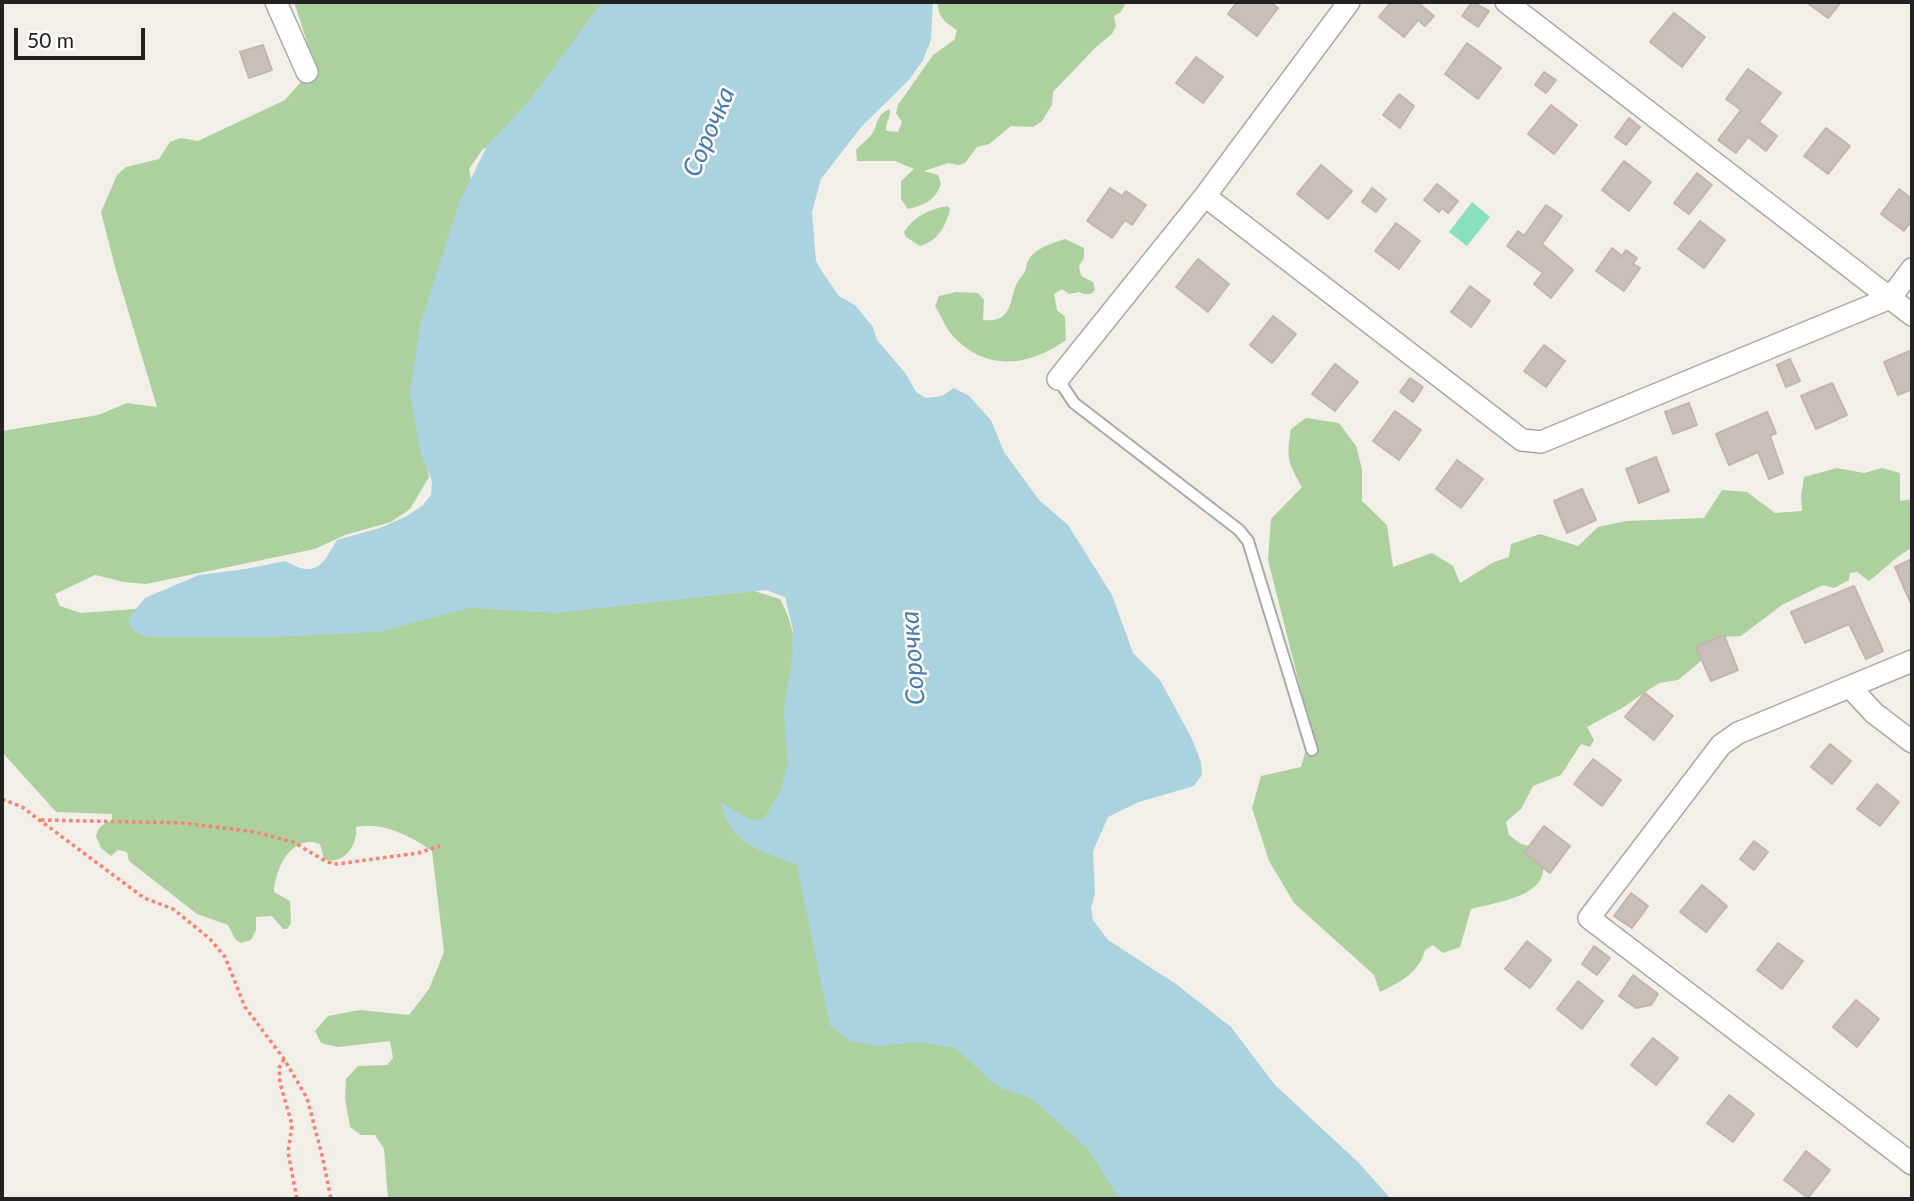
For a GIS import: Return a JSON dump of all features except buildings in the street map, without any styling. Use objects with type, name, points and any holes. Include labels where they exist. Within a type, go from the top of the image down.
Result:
[{"type":"street","points":[[276,2],[307,72]]},
{"type":"street","points":[[1058,379],[1205,196],[1349,2]]},
{"type":"street","points":[[1506,2],[1912,315]]},
{"type":"street","points":[[1205,196],[1522,440],[1530,442],[1541,442],[1890,298],[1912,269]]},
{"type":"street","points":[[1912,661],[1738,733],[1721,745],[1589,918],[1912,1164]]},
{"type":"street","points":[[1850,687],[1874,713],[1912,742]]},
{"type":"lane","points":[[1058,379],[1074,403],[1239,530],[1248,541],[1312,750]]},
{"type":"path","points":[[2,799],[22,807],[144,898],[173,909],[209,938],[225,957],[245,1007],[284,1059],[307,1098],[331,1199]]},
{"type":"path","points":[[39,820],[184,823],[255,832],[293,842],[327,862],[337,864],[418,853],[440,846]]},
{"type":"path","points":[[284,1059],[279,1068],[280,1083],[292,1125],[288,1152],[297,1199]]},
{"type":"green space","points":[[294,2],[609,2],[505,140],[483,149],[469,169],[472,186],[424,455],[429,477],[410,509],[391,522],[345,535],[315,549],[146,584],[95,575],[55,594],[60,606],[81,613],[149,608],[464,602],[732,584],[780,599],[791,625],[798,684],[793,747],[778,836],[951,1023],[1159,1199],[388,1199],[384,1149],[375,1135],[361,1135],[350,1127],[345,1098],[346,1079],[358,1066],[387,1065],[393,1058],[390,1041],[338,1047],[321,1043],[315,1031],[328,1016],[360,1010],[409,1015],[429,989],[444,952],[432,851],[406,835],[376,826],[356,827],[352,847],[338,859],[324,859],[320,844],[301,843],[287,855],[275,883],[274,892],[290,901],[291,923],[287,929],[283,929],[272,916],[256,917],[256,930],[251,940],[241,943],[235,939],[228,925],[197,914],[129,861],[127,852],[118,850],[111,856],[101,848],[96,836],[101,826],[112,821],[112,814],[56,812],[2,752],[2,431],[98,415],[127,403],[157,407],[101,212],[117,175],[126,167],[159,159],[170,142],[181,138],[198,141],[285,100],[315,66]]},
{"type":"green space","points":[[938,2],[1126,2],[1121,12],[1114,16],[1116,26],[1112,34],[1053,92],[1052,105],[1042,121],[1033,127],[1011,126],[989,144],[977,147],[965,163],[948,163],[924,171],[938,175],[941,184],[936,195],[919,206],[908,209],[901,199],[901,181],[914,169],[895,161],[857,161],[856,150],[872,134],[880,116],[890,109],[886,131],[898,132],[902,122],[896,113],[898,105],[933,55],[954,40],[957,30],[941,16]]},
{"type":"green space","points":[[1472,202],[1490,217],[1467,246],[1449,232]]},
{"type":"green space","points":[[948,206],[950,209],[946,221],[932,241],[920,246],[906,237],[904,232],[918,218],[929,211]]},
{"type":"green space","points":[[1065,239],[1084,248],[1084,258],[1079,266],[1081,276],[1093,282],[1095,290],[1091,294],[1069,294],[1062,289],[1054,294],[1057,310],[1065,317],[1066,340],[1037,356],[1007,362],[979,355],[952,335],[935,306],[939,296],[956,292],[978,293],[984,300],[983,320],[999,318],[1007,311],[1016,285],[1031,256],[1044,247]]},
{"type":"green space","points":[[1306,418],[1339,423],[1356,446],[1362,469],[1362,501],[1387,525],[1393,567],[1432,553],[1453,566],[1460,583],[1494,562],[1509,557],[1511,544],[1540,534],[1578,546],[1598,527],[1626,521],[1704,518],[1722,490],[1747,492],[1775,513],[1802,511],[1804,477],[1837,468],[1864,473],[1882,468],[1900,473],[1900,501],[1912,499],[1912,548],[1869,581],[1857,572],[1850,573],[1849,580],[1834,588],[1823,585],[1782,605],[1741,636],[1722,637],[1706,649],[1700,662],[1678,680],[1659,683],[1587,727],[1594,740],[1590,747],[1581,744],[1561,775],[1533,786],[1521,809],[1506,822],[1509,835],[1521,844],[1537,848],[1543,864],[1542,876],[1535,886],[1512,899],[1471,909],[1460,947],[1443,953],[1433,945],[1425,950],[1418,965],[1408,976],[1380,992],[1374,975],[1294,903],[1269,861],[1252,808],[1261,776],[1301,767],[1311,731],[1268,560],[1271,519],[1302,487],[1291,465],[1289,446],[1291,429]]},
{"type":"water","name":"Сорочка","points":[[602,2],[933,2],[931,40],[923,60],[909,80],[862,126],[821,179],[812,212],[816,261],[839,296],[855,305],[873,327],[877,340],[906,374],[916,392],[926,398],[942,396],[954,388],[969,396],[991,420],[1004,452],[1039,500],[1068,525],[1112,595],[1133,653],[1160,680],[1191,737],[1201,762],[1202,775],[1194,786],[1139,802],[1108,817],[1093,851],[1093,920],[1108,940],[1176,984],[1231,1027],[1275,1085],[1358,1162],[1391,1199],[1119,1199],[1088,1149],[1031,1098],[998,1087],[955,1048],[919,1042],[876,1046],[850,1041],[830,1026],[797,865],[759,850],[740,837],[725,817],[720,802],[749,819],[763,820],[779,794],[788,764],[784,711],[792,660],[793,630],[785,597],[766,590],[556,613],[470,608],[378,632],[273,637],[147,637],[133,631],[128,619],[145,598],[199,575],[285,561],[304,569],[317,567],[337,540],[380,528],[407,516],[423,505],[431,495],[432,481],[421,454],[410,393],[420,326],[459,203],[487,146],[528,102]]}]
